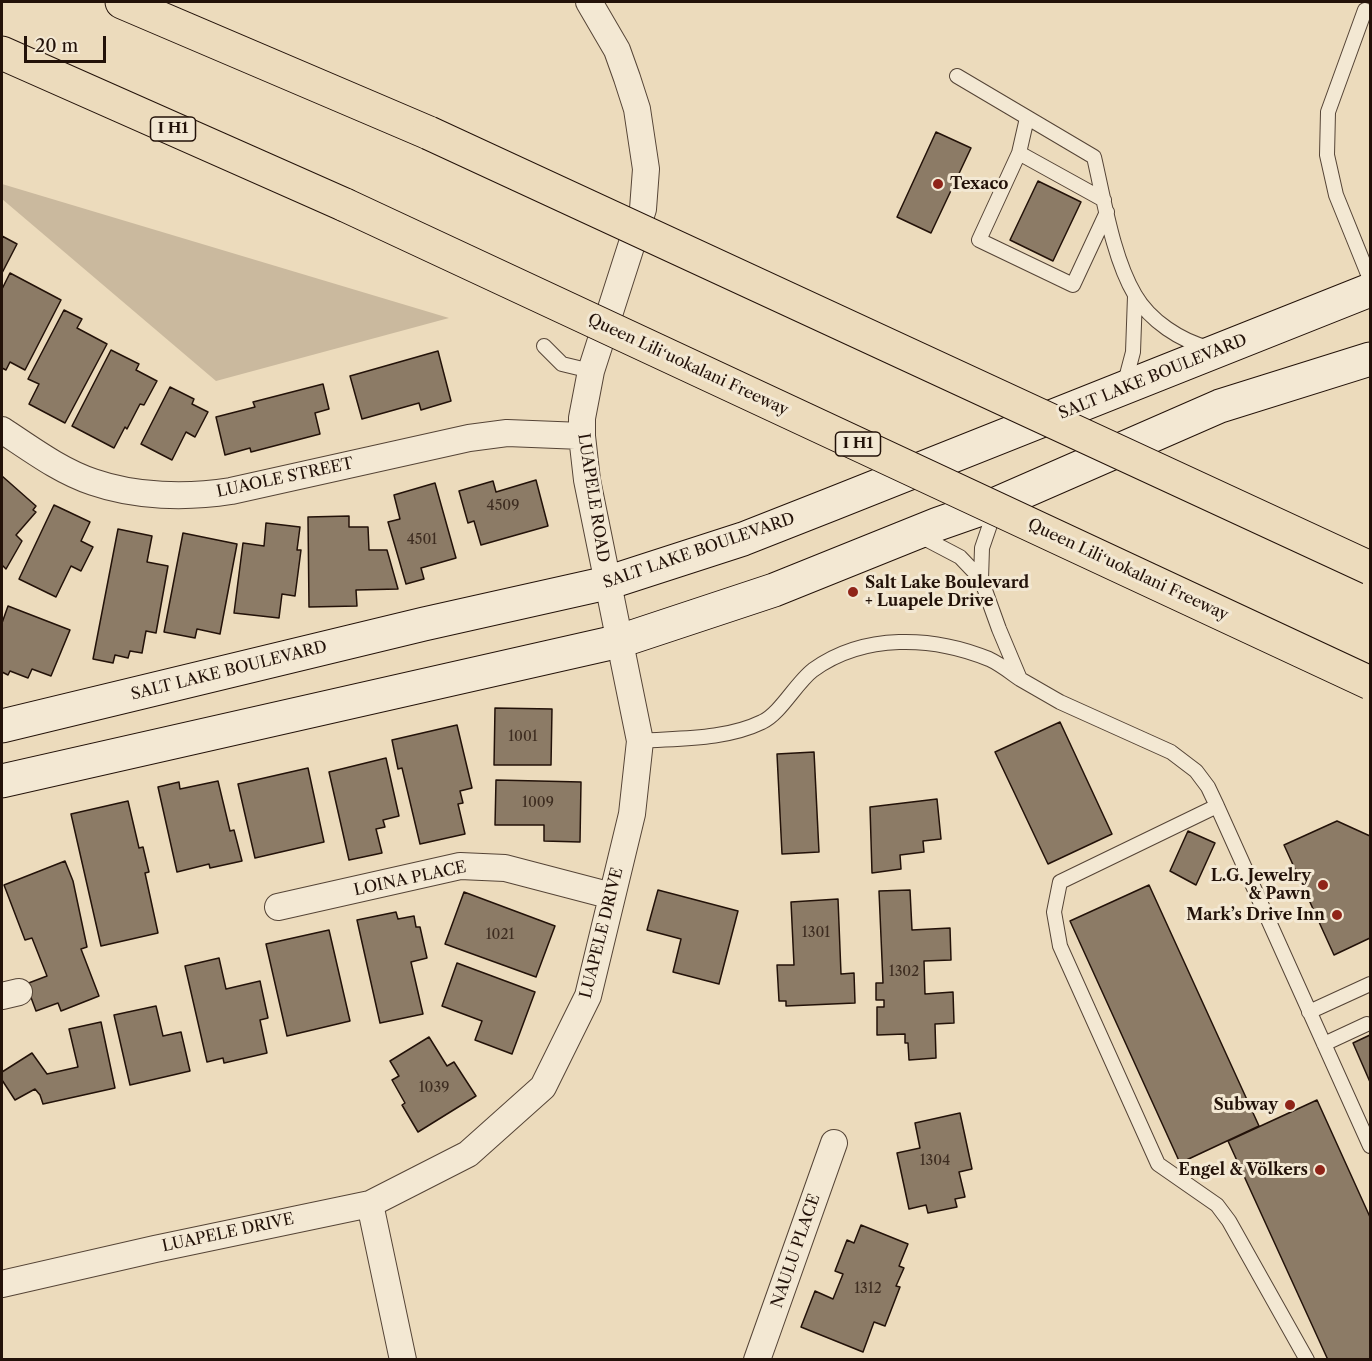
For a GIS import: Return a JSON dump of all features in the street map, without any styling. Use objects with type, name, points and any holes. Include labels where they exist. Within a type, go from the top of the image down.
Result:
[{"type":"highway","points":[[122,2],[429,133],[1371,568]]},
{"type":"highway","name":"Queen Liliʻuokalani Freeway","points":[[2,53],[345,205],[1371,683]]},
{"type":"main road","name":"SALT LAKE BOULEVARD","points":[[2,726],[424,624],[607,583],[743,539],[1371,290]]},
{"type":"main road","points":[[2,781],[620,641],[774,590],[915,533],[998,503],[1220,406],[1371,359]]},
{"type":"street","name":"LUAPELE ROAD","points":[[589,2],[613,42],[627,78],[637,109],[646,170],[643,209],[585,395],[582,436],[587,480],[607,583]]},
{"type":"street","name":"LUAOLE STREET","points":[[2,430],[55,464],[93,482],[150,493],[204,496],[469,438],[507,433],[582,436]]},
{"type":"street","name":"LUAPELE DRIVE","points":[[2,1284],[155,1248],[370,1204],[468,1154],[543,1087],[588,996],[633,814],[640,741],[607,583]]},
{"type":"street","name":"LOINA PLACE","points":[[278,907],[460,866],[505,868],[612,896]]},
{"type":"street","name":"NAULU PLACE","points":[[758,1359],[834,1143]]},
{"type":"street","points":[[370,1204],[403,1359]]},
{"type":"lane","points":[[1364,8],[1328,112],[1327,155],[1336,195],[1371,279]]},
{"type":"lane","points":[[957,76],[1094,158],[1116,248],[1135,297],[1160,324],[1192,344],[1220,351]]},
{"type":"lane","points":[[1027,118],[1019,153],[979,240],[1073,285],[1106,206]]},
{"type":"lane","points":[[1019,153],[1106,206]]},
{"type":"lane","points":[[1122,390],[1134,352],[1135,297]]},
{"type":"lane","points":[[544,346],[562,364],[591,371]]},
{"type":"lane","points":[[998,503],[982,548],[981,579],[1020,679]]},
{"type":"lane","points":[[915,533],[960,557],[981,579]]},
{"type":"lane","points":[[640,741],[725,734],[746,729],[765,721],[813,671],[839,656],[863,647],[902,641],[949,645],[991,660],[1060,702],[1171,752],[1196,771],[1208,787],[1371,1146]]},
{"type":"lane","points":[[1217,806],[1060,882],[1054,912],[1060,946],[1158,1164],[1216,1205],[1229,1221],[1307,1359]]},
{"type":"lane","points":[[1309,1012],[1371,984]]},
{"type":"lane","points":[[1324,1044],[1367,1024]]},
{"type":"shaded area","points":[[2,184],[449,318],[216,381],[2,199]]},
{"type":"building","points":[[936,132],[971,148],[931,233],[897,217]]},
{"type":"building","points":[[1038,181],[1081,202],[1053,261],[1010,240]]},
{"type":"building","points":[[2,236],[17,244],[2,273]]},
{"type":"building","points":[[10,273],[61,300],[25,370],[10,362],[6,370],[2,368],[2,289]]},
{"type":"building","points":[[64,310],[82,319],[77,328],[107,344],[65,423],[29,404],[39,384],[28,379]]},
{"type":"building","points":[[111,350],[139,364],[136,370],[157,381],[144,405],[140,404],[127,429],[125,427],[114,448],[72,426]]},
{"type":"building","points":[[438,351],[451,401],[421,410],[419,403],[362,419],[350,376]]},
{"type":"building","points":[[323,384],[329,409],[315,413],[320,434],[251,452],[250,448],[225,455],[216,417],[255,407],[253,402]]},
{"type":"building","points":[[170,387],[194,399],[192,404],[208,412],[195,437],[186,432],[172,460],[141,444]]},
{"type":"building","points":[[2,476],[36,506],[33,510],[36,512],[16,535],[22,541],[6,569],[2,565]]},
{"type":"building","points":[[536,480],[548,526],[481,545],[474,521],[468,523],[459,491],[493,481],[496,492]]},
{"type":"building","points":[[435,483],[456,558],[421,568],[424,579],[406,584],[388,522],[400,519],[394,495]]},
{"type":"building","points":[[54,505],[90,522],[81,541],[93,547],[81,571],[71,566],[56,597],[19,579]]},
{"type":"building","points":[[349,516],[349,527],[368,527],[369,550],[387,550],[398,589],[356,590],[357,606],[309,607],[308,517]]},
{"type":"building","points":[[266,523],[300,527],[297,550],[301,550],[295,596],[282,594],[279,618],[234,613],[243,543],[264,546]]},
{"type":"building","points":[[118,529],[152,536],[147,562],[168,566],[156,633],[146,631],[142,653],[130,651],[128,658],[115,655],[113,663],[93,659]]},
{"type":"building","points":[[183,533],[237,544],[220,634],[197,629],[195,638],[164,632]]},
{"type":"building","points":[[8,606],[70,630],[51,676],[32,669],[28,678],[10,671],[8,675],[2,672],[2,623]]},
{"type":"building","points":[[495,708],[552,709],[551,765],[494,765]]},
{"type":"building","points":[[1060,722],[1112,834],[1048,864],[995,752]]},
{"type":"building","points":[[457,725],[472,788],[460,791],[463,803],[458,804],[465,834],[420,844],[402,768],[398,769],[392,740]]},
{"type":"building","points":[[814,752],[819,852],[782,854],[777,754]]},
{"type":"building","points":[[386,758],[399,816],[383,820],[385,827],[376,829],[382,853],[349,860],[329,772]]},
{"type":"building","points":[[308,768],[324,842],[255,858],[238,784]]},
{"type":"building","points":[[496,780],[581,782],[580,842],[544,841],[544,825],[495,825]]},
{"type":"building","points":[[218,781],[230,831],[234,830],[242,861],[210,868],[209,864],[177,872],[158,787],[179,782],[180,789]]},
{"type":"building","points":[[937,799],[941,839],[923,841],[924,852],[900,855],[901,869],[872,873],[870,807]]},
{"type":"building","points":[[128,801],[139,848],[143,847],[149,872],[145,873],[158,933],[101,946],[71,814]]},
{"type":"building","points":[[1337,821],[1370,836],[1370,938],[1334,955],[1284,845]]},
{"type":"building","points":[[1188,831],[1215,843],[1196,885],[1170,871]]},
{"type":"building","points":[[65,861],[73,881],[87,947],[81,949],[99,996],[61,1011],[58,1003],[36,1011],[26,984],[47,976],[32,938],[25,940],[4,885]]},
{"type":"building","points":[[1149,885],[1259,1126],[1180,1163],[1070,921]]},
{"type":"building","points":[[658,890],[738,911],[719,984],[673,972],[681,939],[647,930]]},
{"type":"building","points":[[910,890],[912,930],[950,928],[951,960],[924,961],[925,994],[953,992],[954,1023],[935,1024],[936,1058],[909,1060],[905,1034],[877,1035],[877,1007],[884,1007],[884,1000],[876,1000],[876,983],[883,983],[879,891]]},
{"type":"building","points":[[464,892],[555,926],[536,977],[445,944]]},
{"type":"building","points":[[838,899],[841,974],[854,973],[855,1003],[786,1006],[786,1001],[779,1001],[777,965],[794,965],[791,902]]},
{"type":"building","points":[[396,912],[398,919],[414,916],[416,927],[420,927],[427,958],[411,962],[423,1014],[380,1023],[357,920]]},
{"type":"building","points":[[329,930],[350,1021],[287,1036],[266,944]]},
{"type":"building","points":[[219,958],[226,989],[260,981],[268,1018],[260,1020],[267,1053],[224,1063],[223,1058],[207,1062],[185,966]]},
{"type":"building","points":[[457,963],[535,992],[512,1054],[475,1040],[482,1021],[442,1006]]},
{"type":"building","points":[[156,1006],[163,1036],[181,1032],[190,1071],[130,1085],[114,1015]]},
{"type":"building","points":[[101,1022],[115,1088],[43,1104],[35,1089],[15,1100],[2,1080],[2,1072],[32,1053],[47,1074],[78,1067],[69,1029]]},
{"type":"building","points":[[1370,1035],[1370,1082],[1353,1043]]},
{"type":"building","points":[[429,1037],[447,1066],[454,1062],[476,1096],[418,1132],[402,1105],[405,1103],[392,1080],[399,1076],[390,1061]]},
{"type":"building","points":[[1317,1100],[1370,1217],[1370,1360],[1328,1360],[1228,1141]]},
{"type":"building","points":[[960,1113],[972,1169],[959,1172],[965,1197],[955,1199],[957,1207],[928,1213],[926,1205],[909,1209],[897,1153],[920,1148],[915,1123]]},
{"type":"building","points":[[861,1225],[908,1244],[899,1266],[904,1268],[896,1286],[900,1287],[885,1326],[874,1322],[863,1352],[801,1327],[815,1291],[833,1299],[843,1274],[835,1271],[847,1240],[854,1243]]},
{"type":"place","name":"Texaco","points":[[938,184]]},
{"type":"place","name":"Salt Lake Boulevard + Luapele Drive","points":[[853,592]]},
{"type":"place","name":"L.G. Jewelry & Pawn","points":[[1323,885]]},
{"type":"place","name":"Mark’s Drive Inn","points":[[1337,915]]},
{"type":"place","name":"Subway","points":[[1290,1105]]},
{"type":"place","name":"Engel & Völkers","points":[[1320,1170]]}]
